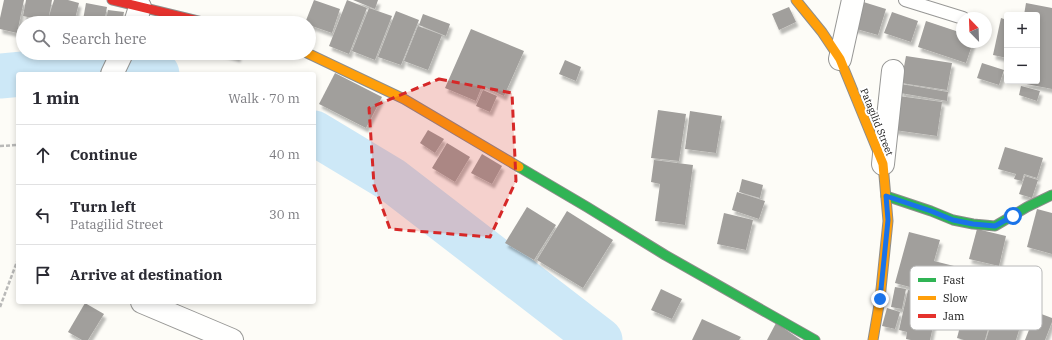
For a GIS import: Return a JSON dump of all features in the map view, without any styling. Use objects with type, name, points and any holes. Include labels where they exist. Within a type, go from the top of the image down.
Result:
[{"type":"street","points":[[112,0],[138,15]]},
{"type":"street","name":"Patagilid Street","points":[[796,0],[822,32],[840,59],[883,164],[888,220],[880,299],[873,340]]},
{"type":"street","points":[[840,59],[853,0]]},
{"type":"street","points":[[316,57],[404,99],[665,255],[815,340]]},
{"type":"street","points":[[113,72],[119,60]]},
{"type":"street","points":[[883,164],[893,71]]},
{"type":"street","points":[[886,196],[953,220],[995,226],[1026,207],[1052,194]]},
{"type":"street","points":[[147,304],[232,340]]},
{"type":"lane","points":[[905,0],[956,16]]},
{"type":"path","points":[[0,146],[16,144]]},
{"type":"path","points":[[0,307],[16,264]]},
{"type":"highlighted area","points":[[439,79],[512,93],[516,181],[490,237],[390,229],[374,185],[369,108]]},
{"type":"building","points":[[4,0],[24,0],[21,16],[16,16],[16,33],[0,29],[0,18]]},
{"type":"building","points":[[26,0],[52,0],[49,16],[23,16]]},
{"type":"building","points":[[54,0],[68,0],[79,3],[76,16],[49,16]]},
{"type":"building","points":[[314,0],[340,9],[332,33],[316,27],[316,16],[308,16]]},
{"type":"building","points":[[347,0],[367,8],[349,54],[329,46]]},
{"type":"building","points":[[353,0],[378,0],[375,9]]},
{"type":"building","points":[[857,0],[886,9],[878,35],[849,27]]},
{"type":"building","points":[[86,3],[107,7],[105,16],[84,16]]},
{"type":"building","points":[[1026,3],[1052,8],[1052,89],[1026,84],[1040,84],[1040,12],[1024,12]]},
{"type":"building","points":[[789,7],[796,22],[779,30],[772,14]]},
{"type":"building","points":[[369,8],[392,16],[375,60],[352,51]]},
{"type":"building","points":[[108,10],[124,12],[123,16],[107,16]]},
{"type":"building","points":[[396,11],[419,20],[401,65],[378,57]]},
{"type":"building","points":[[892,12],[918,21],[911,42],[884,33]]},
{"type":"building","points":[[423,14],[450,24],[446,36],[419,25]]},
{"type":"building","points":[[1001,18],[1004,19],[1004,57],[993,55]]},
{"type":"building","points":[[926,21],[956,31],[956,48],[971,48],[966,63],[918,47]]},
{"type":"building","points":[[418,26],[442,35],[428,70],[404,61]]},
{"type":"building","points":[[471,29],[524,51],[504,96],[482,86],[476,101],[445,88]]},
{"type":"building","points":[[906,56],[952,63],[947,90],[901,83]]},
{"type":"building","points":[[565,60],[581,67],[576,81],[559,74]]},
{"type":"building","points":[[982,63],[1004,70],[999,85],[977,78]]},
{"type":"building","points":[[335,73],[382,97],[366,128],[319,104]]},
{"type":"building","points":[[901,84],[948,92],[947,101],[900,93]]},
{"type":"building","points":[[1021,86],[1040,91],[1037,101],[1019,95]]},
{"type":"building","points":[[483,90],[497,96],[490,112],[476,106]]},
{"type":"building","points":[[899,96],[942,102],[937,136],[894,130]]},
{"type":"building","points":[[658,110],[686,114],[679,161],[651,158]]},
{"type":"building","points":[[690,111],[722,116],[716,153],[685,149]]},
{"type":"building","points":[[428,130],[444,139],[435,153],[420,143]]},
{"type":"building","points":[[447,143],[470,157],[455,182],[432,168]]},
{"type":"building","points":[[1005,147],[1043,158],[1037,178],[1024,174],[1022,181],[1014,179],[1016,174],[998,169]]},
{"type":"building","points":[[482,154],[502,166],[492,184],[471,173]]},
{"type":"building","points":[[654,160],[693,165],[685,225],[655,221],[660,184],[651,182]]},
{"type":"building","points":[[1025,176],[1038,180],[1032,198],[1019,194]]},
{"type":"building","points":[[742,179],[763,185],[760,198],[739,192]]},
{"type":"building","points":[[737,192],[765,201],[759,219],[732,210]]},
{"type":"building","points":[[527,207],[556,225],[534,260],[505,243]]},
{"type":"building","points":[[1037,209],[1052,213],[1052,254],[1027,247]]},
{"type":"building","points":[[567,211],[613,240],[583,288],[537,260]]},
{"type":"building","points":[[724,213],[753,220],[746,250],[717,244]]},
{"type":"building","points":[[977,229],[1006,236],[999,266],[969,259]]},
{"type":"building","points":[[909,232],[940,240],[934,261],[954,266],[910,266],[910,287],[895,283]]},
{"type":"building","points":[[895,287],[906,289],[902,309],[891,307]]},
{"type":"building","points":[[661,289],[682,299],[672,319],[651,310]]},
{"type":"building","points":[[908,290],[910,290],[910,330],[932,330],[930,340],[906,339],[907,332],[899,330]]},
{"type":"building","points":[[84,304],[104,314],[88,340],[82,340],[68,332]]},
{"type":"building","points":[[887,308],[900,312],[895,329],[882,326]]},
{"type":"building","points":[[1042,314],[1052,318],[1052,322],[1045,340],[1025,340],[1029,330],[1042,330]]},
{"type":"building","points":[[702,319],[741,337],[739,340],[692,340]]},
{"type":"building","points":[[776,323],[801,340],[767,340]]},
{"type":"building","points":[[959,330],[988,330],[985,340],[964,340],[957,338]]},
{"type":"building","points":[[989,330],[1019,330],[1016,340],[986,340]]},
{"type":"waterway","points":[[43,72],[129,64],[151,72]]},
{"type":"waterway","points":[[0,76],[16,75]]},
{"type":"waterway","points":[[316,134],[392,180],[600,340]]},
{"type":"traffic: fast","points":[[519,167],[665,255],[815,340]]},
{"type":"traffic: fast","points":[[886,196],[953,220],[995,226],[1027,207],[1052,195]]},
{"type":"traffic: slow","points":[[796,0],[822,32],[840,59],[883,164],[888,221],[880,299],[873,340]]},
{"type":"traffic: slow","points":[[316,57],[404,99],[519,167]]},
{"type":"traffic: jam","points":[[112,0],[178,16]]},
{"type":"route","points":[[880,299],[888,220],[886,196],[953,220],[973,224],[995,226],[1013,216]]}]
